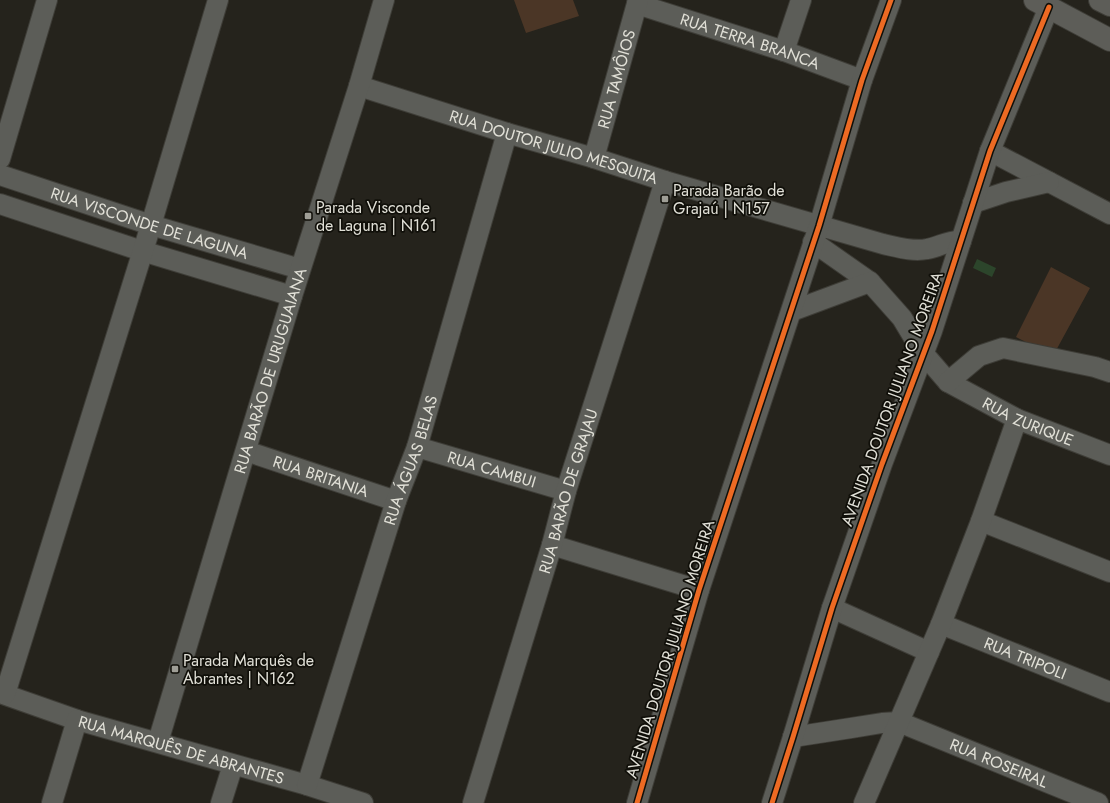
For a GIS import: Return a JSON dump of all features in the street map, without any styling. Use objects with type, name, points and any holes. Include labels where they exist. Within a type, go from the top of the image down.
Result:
[{"type":"main road","points":[[1100,0],[1110,5]]},
{"type":"main road","points":[[1042,4],[1110,40]]},
{"type":"street","points":[[0,159],[47,0]]},
{"type":"street","points":[[2,694],[151,224],[218,0]]},
{"type":"street","name":"RUA BARÃO DE URUGUAIANA","points":[[158,742],[300,269],[359,86],[384,0]]},
{"type":"street","points":[[784,51],[801,0]]},
{"type":"street","name":"AVENIDA DOUTOR JULIANO MOREIRA","points":[[637,803],[699,590],[792,311],[862,80],[891,0]]},
{"type":"street","name":"RUA TERRA BRANCA","points":[[638,2],[784,51],[862,80]]},
{"type":"street","name":"RUA TAMÔIOS","points":[[594,158],[638,2]]},
{"type":"street","name":"AVENIDA DOUTOR JULIANO MOREIRA","points":[[772,803],[832,608],[882,464],[932,331],[990,151],[1042,4]]},
{"type":"street","name":"RUA DOUTOR JULIO MESQUITA","points":[[359,86],[507,133],[594,158],[665,181],[816,234],[911,249],[927,250],[954,240],[961,241]]},
{"type":"street","name":"RUA ÁGUAS BELAS","points":[[307,786],[396,502],[417,446],[507,133]]},
{"type":"street","points":[[990,151],[1110,214]]},
{"type":"street","name":"RUA VISCONDE DE LAGUNA","points":[[0,175],[151,224],[300,269]]},
{"type":"street","name":"RUA BARÃO DE GRAJAU","points":[[473,803],[552,545],[566,491],[665,181]]},
{"type":"street","points":[[973,202],[1006,192],[1049,182]]},
{"type":"street","name":"RUA VISCONDE DE LAGUNA","points":[[0,204],[142,251],[292,296]]},
{"type":"street","name":"RUA ZURIQUE","points":[[816,234],[870,282],[902,318],[923,353],[948,382],[1017,419],[1110,455]]},
{"type":"street","points":[[792,311],[870,282]]},
{"type":"street","points":[[948,382],[979,356],[1003,348],[1095,367],[1110,372]]},
{"type":"street","points":[[864,803],[941,624],[981,521],[1017,419]]},
{"type":"street","name":"RUA CAMBUI","points":[[417,446],[566,491]]},
{"type":"street","name":"RUA BRITANIA","points":[[246,451],[396,502]]},
{"type":"street","points":[[981,521],[1110,572]]},
{"type":"street","points":[[552,545],[699,590]]},
{"type":"street","points":[[832,608],[929,652]]},
{"type":"street","name":"RUA TRIPOLI","points":[[941,624],[1110,692]]},
{"type":"street","name":"RUA MARQUÊS DE ABRANTES","points":[[2,694],[77,720],[158,742],[363,803]]},
{"type":"street","points":[[52,803],[77,720]]},
{"type":"street","points":[[793,737],[882,722],[899,722]]},
{"type":"street","name":"RUA ROSEIRAL","points":[[899,722],[1098,803]]},
{"type":"street","points":[[221,803],[233,765]]},
{"type":"shaded area","points":[[514,0],[573,0],[579,16],[526,33]]},
{"type":"shaded area","points":[[977,259],[996,268],[992,277],[973,268]]},
{"type":"shaded area","points":[[1051,267],[1090,288],[1053,356],[1016,337]]},
{"type":"cycle path","points":[[637,803],[699,590],[819,226],[862,80],[891,0]]},
{"type":"cycle path","points":[[772,803],[832,608],[882,464],[932,331],[990,151],[1049,7]]},
{"type":"place","name":"Parada Barão de Grajaú | N157","points":[[665,199]]},
{"type":"place","name":"Parada Visconde de Laguna | N161","points":[[308,216]]},
{"type":"place","name":"Parada Marquês de Abrantes | N162","points":[[175,669]]}]
